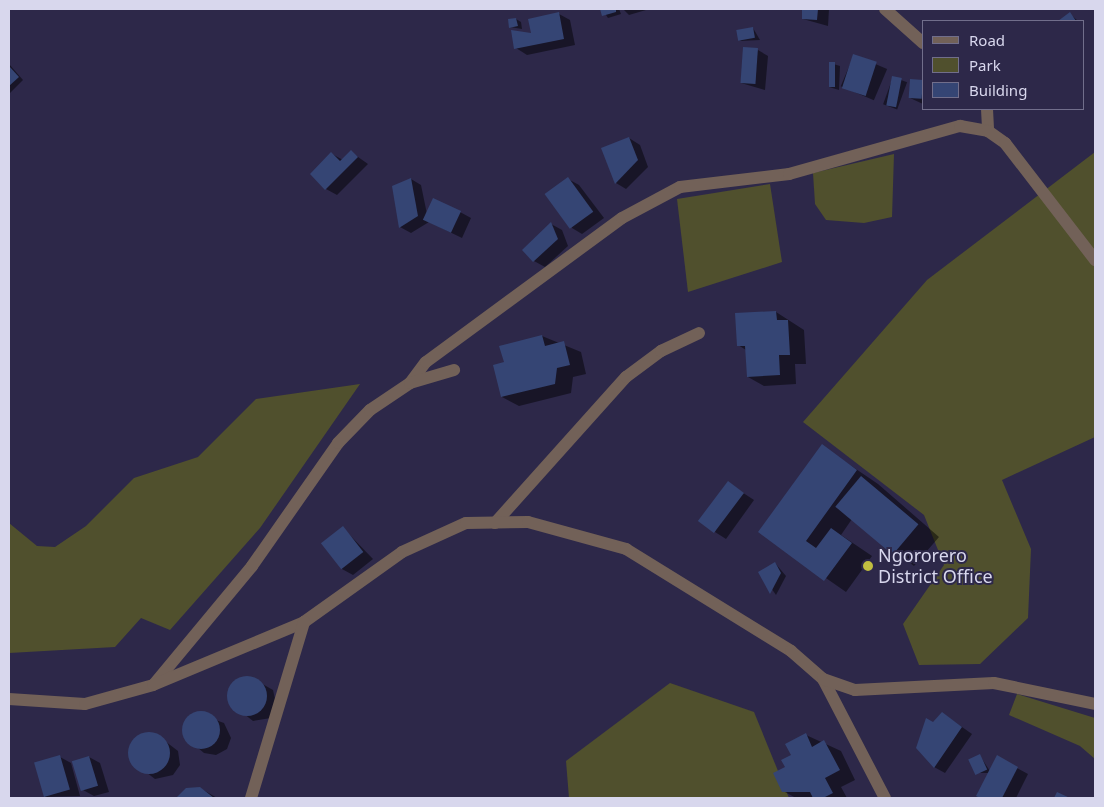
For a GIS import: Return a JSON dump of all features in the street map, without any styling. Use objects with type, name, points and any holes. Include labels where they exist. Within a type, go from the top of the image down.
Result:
[{"type":"street","points":[[886,9],[922,42]]},
{"type":"street","points":[[986,110],[988,131]]},
{"type":"street","points":[[410,383],[426,362],[622,218],[680,187],[788,174],[960,126],[988,131],[1005,143],[1095,260]]},
{"type":"street","points":[[494,523],[626,377],[661,351],[699,333]]},
{"type":"street","points":[[153,685],[252,566],[338,442],[370,410],[410,383],[454,370]]},
{"type":"street","points":[[9,699],[85,704],[153,685],[304,622],[402,552],[466,523],[528,522],[626,549],[791,651],[823,679],[885,798]]},
{"type":"street","points":[[251,798],[304,622]]},
{"type":"street","points":[[823,679],[855,690],[994,683],[1095,704]]},
{"type":"green space","points":[[1095,152],[1095,437],[1002,480],[1031,549],[1028,618],[980,664],[919,665],[903,624],[944,565],[924,515],[803,422],[927,280]]},
{"type":"green space","points":[[894,154],[892,217],[864,223],[826,220],[815,204],[813,173]]},
{"type":"green space","points":[[770,184],[782,262],[688,292],[677,199]]},
{"type":"green space","points":[[360,384],[260,528],[170,630],[141,618],[115,647],[9,653],[9,523],[37,546],[55,547],[86,526],[134,478],[198,457],[256,399]]},
{"type":"green space","points":[[670,683],[754,712],[789,798],[569,798],[566,761]]},
{"type":"green space","points":[[1017,694],[1095,718],[1095,759],[1080,746],[1009,715]]},
{"type":"building","points":[[600,9],[616,9],[616,12],[602,16]]},
{"type":"building","points":[[802,9],[818,9],[817,20],[802,19]]},
{"type":"building","points":[[559,12],[564,39],[514,49],[511,30],[531,33],[528,19]]},
{"type":"building","points":[[1070,12],[1075,20],[1059,20]]},
{"type":"building","points":[[516,18],[518,26],[509,28],[508,19]]},
{"type":"building","points":[[753,27],[755,38],[738,41],[736,30]]},
{"type":"building","points":[[743,47],[758,48],[755,84],[740,83]]},
{"type":"building","points":[[853,54],[877,62],[866,96],[842,88]]},
{"type":"building","points":[[829,62],[835,62],[835,87],[829,87]]},
{"type":"building","points":[[9,66],[19,77],[9,86]]},
{"type":"building","points":[[892,76],[902,78],[896,107],[886,105]]},
{"type":"building","points":[[910,79],[922,80],[922,99],[909,98]]},
{"type":"building","points":[[629,137],[638,160],[615,184],[601,148]]},
{"type":"building","points":[[351,150],[358,157],[325,190],[310,174],[331,152],[340,161]]},
{"type":"building","points":[[568,177],[593,212],[570,229],[545,194]]},
{"type":"building","points":[[411,178],[418,216],[399,228],[392,186]]},
{"type":"building","points":[[433,198],[461,211],[451,233],[423,220]]},
{"type":"building","points":[[551,222],[558,239],[533,262],[522,250]]},
{"type":"building","points":[[776,311],[777,320],[788,320],[790,355],[779,355],[780,375],[747,377],[745,346],[737,346],[735,313]]},
{"type":"building","points":[[542,335],[545,346],[564,341],[570,365],[557,368],[555,384],[501,397],[493,365],[504,362],[499,346]]},
{"type":"building","points":[[822,444],[857,470],[806,541],[816,548],[831,528],[852,543],[824,581],[758,532]]},
{"type":"building","points":[[861,476],[918,524],[893,555],[835,507]]},
{"type":"building","points":[[728,481],[744,493],[714,533],[698,521]]},
{"type":"building","points":[[343,526],[363,552],[341,569],[321,543]]},
{"type":"building","points":[[775,562],[781,573],[770,594],[758,572]]},
{"type":"building","points":[[251,676],[258,679],[264,685],[267,696],[266,704],[258,713],[251,716],[243,716],[236,713],[228,704],[227,692],[230,685],[239,677]]},
{"type":"building","points":[[201,711],[215,716],[220,730],[215,744],[201,749],[187,744],[182,730],[187,716]]},
{"type":"building","points":[[942,712],[962,727],[934,768],[916,748],[926,718],[933,722]]},
{"type":"building","points":[[153,732],[161,735],[167,741],[170,753],[167,765],[161,771],[145,774],[137,771],[131,765],[128,749],[131,741],[137,735]]},
{"type":"building","points":[[806,733],[812,747],[824,740],[840,770],[825,778],[833,793],[823,798],[813,798],[810,792],[782,792],[773,773],[785,767],[781,760],[791,755],[785,744]]},
{"type":"building","points":[[980,754],[987,769],[975,775],[968,759]]},
{"type":"building","points":[[60,755],[70,790],[44,797],[34,762]]},
{"type":"building","points":[[997,755],[1018,767],[1002,798],[980,798],[976,796]]},
{"type":"building","points":[[89,756],[98,786],[81,791],[72,761]]},
{"type":"building","points":[[200,787],[214,798],[176,798],[186,788]]},
{"type":"building","points":[[1057,792],[1070,798],[1054,798]]},
{"type":"place","name":"Ngororero District Office","points":[[868,566]]}]
